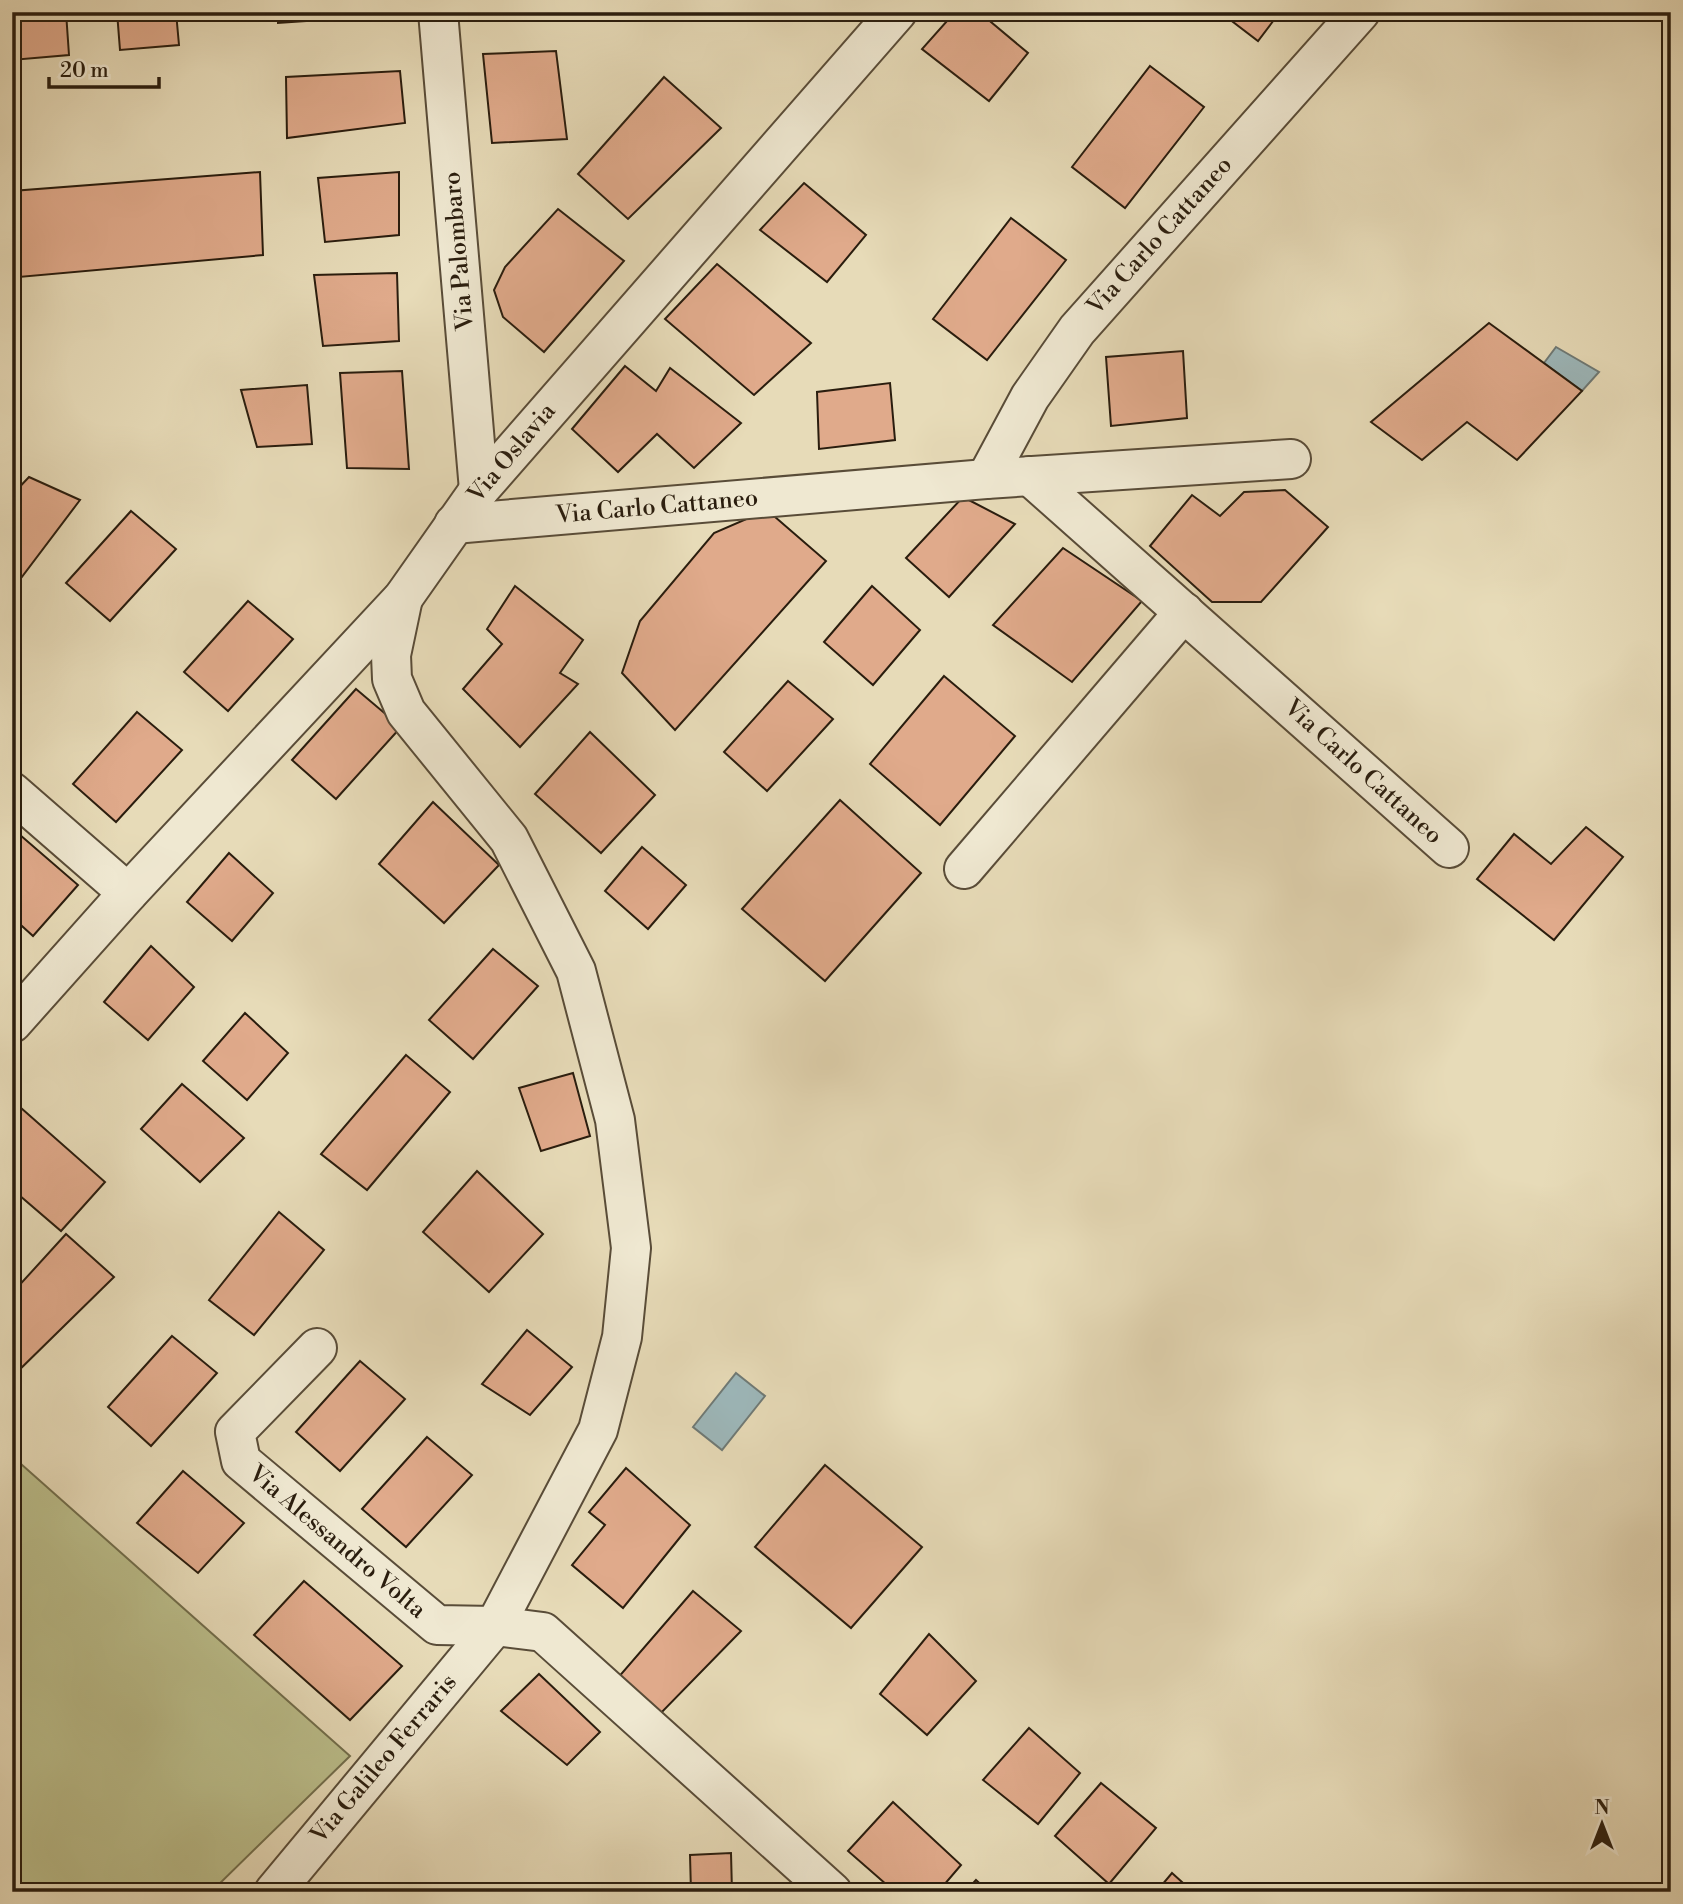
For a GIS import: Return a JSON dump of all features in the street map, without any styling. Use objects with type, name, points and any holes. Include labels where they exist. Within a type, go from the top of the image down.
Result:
[{"type":"street","name":"Via Palombaro","points":[[439,12],[479,490]]},
{"type":"street","name":"Via Oslavia","points":[[13,1021],[128,893],[403,598],[479,490],[897,12]]},
{"type":"street","name":"Via Carlo Cattaneo","points":[[986,479],[1030,397],[1077,330],[1360,12]]},
{"type":"street","name":"Via Carlo Cattaneo","points":[[454,524],[986,479],[1291,459]]},
{"type":"street","name":"Via Carlo Cattaneo","points":[[1030,476],[1449,848]]},
{"type":"street","points":[[403,598],[391,655],[392,679],[406,712],[509,839],[576,971],[615,1120],[631,1248],[622,1337],[598,1430],[495,1626]]},
{"type":"street","points":[[964,869],[1184,611]]},
{"type":"street","points":[[12,792],[128,893]]},
{"type":"street","name":"Via Alessandro Volta","points":[[317,1348],[235,1432],[241,1461],[437,1625],[495,1626],[544,1633],[832,1892]]},
{"type":"street","name":"Via Galileo Ferraris","points":[[274,1892],[495,1626]]},
{"type":"green space","points":[[12,1456],[350,1756],[211,1892],[12,1892]]},
{"type":"water","points":[[1556,347],[1599,372],[1582,391],[1544,363]]},
{"type":"water","points":[[736,1373],[765,1396],[722,1450],[693,1427]]},
{"type":"building","points":[[12,12],[66,12],[69,55],[12,60]]},
{"type":"building","points":[[117,12],[176,12],[179,45],[120,50]]},
{"type":"building","points":[[278,12],[394,12],[394,15],[278,23]]},
{"type":"building","points":[[955,12],[979,12],[1028,53],[989,101],[922,49]]},
{"type":"building","points":[[1220,12],[1280,12],[1258,41]]},
{"type":"building","points":[[556,51],[567,139],[492,143],[483,54]]},
{"type":"building","points":[[1150,66],[1204,107],[1125,208],[1072,167]]},
{"type":"building","points":[[400,71],[405,123],[287,138],[286,77]]},
{"type":"building","points":[[664,77],[721,128],[628,219],[578,174]]},
{"type":"building","points":[[260,172],[263,255],[19,277],[12,224],[12,191]]},
{"type":"building","points":[[399,172],[399,235],[325,242],[318,178]]},
{"type":"building","points":[[804,183],[866,235],[827,282],[760,230]]},
{"type":"building","points":[[558,209],[624,261],[544,352],[503,317],[494,290],[505,267]]},
{"type":"building","points":[[1011,218],[1066,260],[987,360],[933,319]]},
{"type":"building","points":[[717,264],[811,343],[754,395],[665,319]]},
{"type":"building","points":[[397,273],[399,341],[323,346],[314,275]]},
{"type":"building","points":[[1489,323],[1582,391],[1517,460],[1467,422],[1422,460],[1371,422]]},
{"type":"building","points":[[1183,351],[1187,418],[1111,426],[1106,357]]},
{"type":"building","points":[[625,366],[656,391],[670,368],[741,423],[694,468],[657,434],[618,472],[572,429]]},
{"type":"building","points":[[402,371],[409,469],[347,468],[340,373]]},
{"type":"building","points":[[890,383],[895,440],[819,449],[817,392]]},
{"type":"building","points":[[307,385],[312,444],[257,447],[241,390]]},
{"type":"building","points":[[29,477],[80,500],[12,590],[12,495]]},
{"type":"building","points":[[1285,490],[1328,527],[1261,602],[1212,602],[1150,546],[1192,495],[1220,516],[1244,492]]},
{"type":"building","points":[[963,497],[1015,524],[949,597],[906,558]]},
{"type":"building","points":[[767,510],[826,561],[675,730],[622,673],[640,621],[714,533]]},
{"type":"building","points":[[131,511],[176,549],[110,621],[66,583]]},
{"type":"building","points":[[1063,548],[1142,601],[1072,682],[993,625]]},
{"type":"building","points":[[515,586],[583,640],[560,673],[578,684],[520,747],[463,689],[502,644],[487,629]]},
{"type":"building","points":[[872,586],[920,630],[873,685],[824,642]]},
{"type":"building","points":[[248,601],[293,639],[228,711],[184,672]]},
{"type":"building","points":[[944,676],[1015,736],[940,825],[870,764]]},
{"type":"building","points":[[788,681],[833,719],[767,791],[724,752]]},
{"type":"building","points":[[356,689],[401,727],[336,799],[292,760]]},
{"type":"building","points":[[137,712],[182,750],[116,822],[73,784]]},
{"type":"building","points":[[590,732],[655,795],[601,853],[535,794]]},
{"type":"building","points":[[840,800],[921,873],[825,981],[742,909]]},
{"type":"building","points":[[433,802],[499,865],[444,923],[379,864]]},
{"type":"building","points":[[1586,827],[1623,857],[1554,940],[1477,879],[1514,834],[1551,864]]},
{"type":"building","points":[[12,828],[78,885],[33,936],[12,917]]},
{"type":"building","points":[[642,847],[686,885],[648,929],[605,891]]},
{"type":"building","points":[[229,853],[273,893],[232,941],[187,902]]},
{"type":"building","points":[[151,946],[194,987],[148,1040],[104,1002]]},
{"type":"building","points":[[493,949],[538,986],[473,1059],[429,1020]]},
{"type":"building","points":[[245,1013],[288,1053],[247,1100],[203,1061]]},
{"type":"building","points":[[406,1055],[450,1092],[367,1190],[321,1154]]},
{"type":"building","points":[[573,1073],[590,1136],[541,1151],[519,1088]]},
{"type":"building","points":[[182,1084],[244,1138],[200,1182],[141,1129]]},
{"type":"building","points":[[12,1100],[105,1182],[61,1231],[12,1189]]},
{"type":"building","points":[[477,1171],[543,1234],[489,1292],[423,1232]]},
{"type":"building","points":[[279,1212],[324,1250],[254,1335],[209,1300]]},
{"type":"building","points":[[66,1234],[114,1277],[12,1377],[12,1288],[15,1290]]},
{"type":"building","points":[[527,1330],[572,1367],[530,1415],[482,1384]]},
{"type":"building","points":[[172,1336],[217,1373],[151,1446],[108,1407]]},
{"type":"building","points":[[360,1361],[405,1399],[340,1471],[296,1432]]},
{"type":"building","points":[[427,1437],[472,1475],[406,1547],[362,1509]]},
{"type":"building","points":[[825,1465],[922,1547],[851,1628],[755,1547]]},
{"type":"building","points":[[626,1468],[690,1525],[623,1608],[572,1565],[605,1525],[589,1512]]},
{"type":"building","points":[[183,1471],[244,1523],[198,1573],[137,1523]]},
{"type":"building","points":[[304,1581],[402,1666],[350,1720],[254,1635]]},
{"type":"building","points":[[693,1591],[741,1631],[660,1714],[616,1680]]},
{"type":"building","points":[[929,1634],[976,1681],[927,1735],[880,1694]]},
{"type":"building","points":[[539,1674],[600,1732],[567,1765],[501,1711]]},
{"type":"building","points":[[1029,1728],[1080,1773],[1038,1824],[983,1780]]},
{"type":"building","points":[[1101,1783],[1156,1828],[1109,1884],[1055,1836]]},
{"type":"building","points":[[893,1802],[961,1865],[938,1892],[895,1892],[848,1851]]},
{"type":"building","points":[[731,1853],[732,1892],[691,1892],[690,1855]]},
{"type":"building","points":[[1172,1873],[1193,1892],[1156,1892]]},
{"type":"building","points":[[976,1880],[989,1892],[965,1892]]}]
